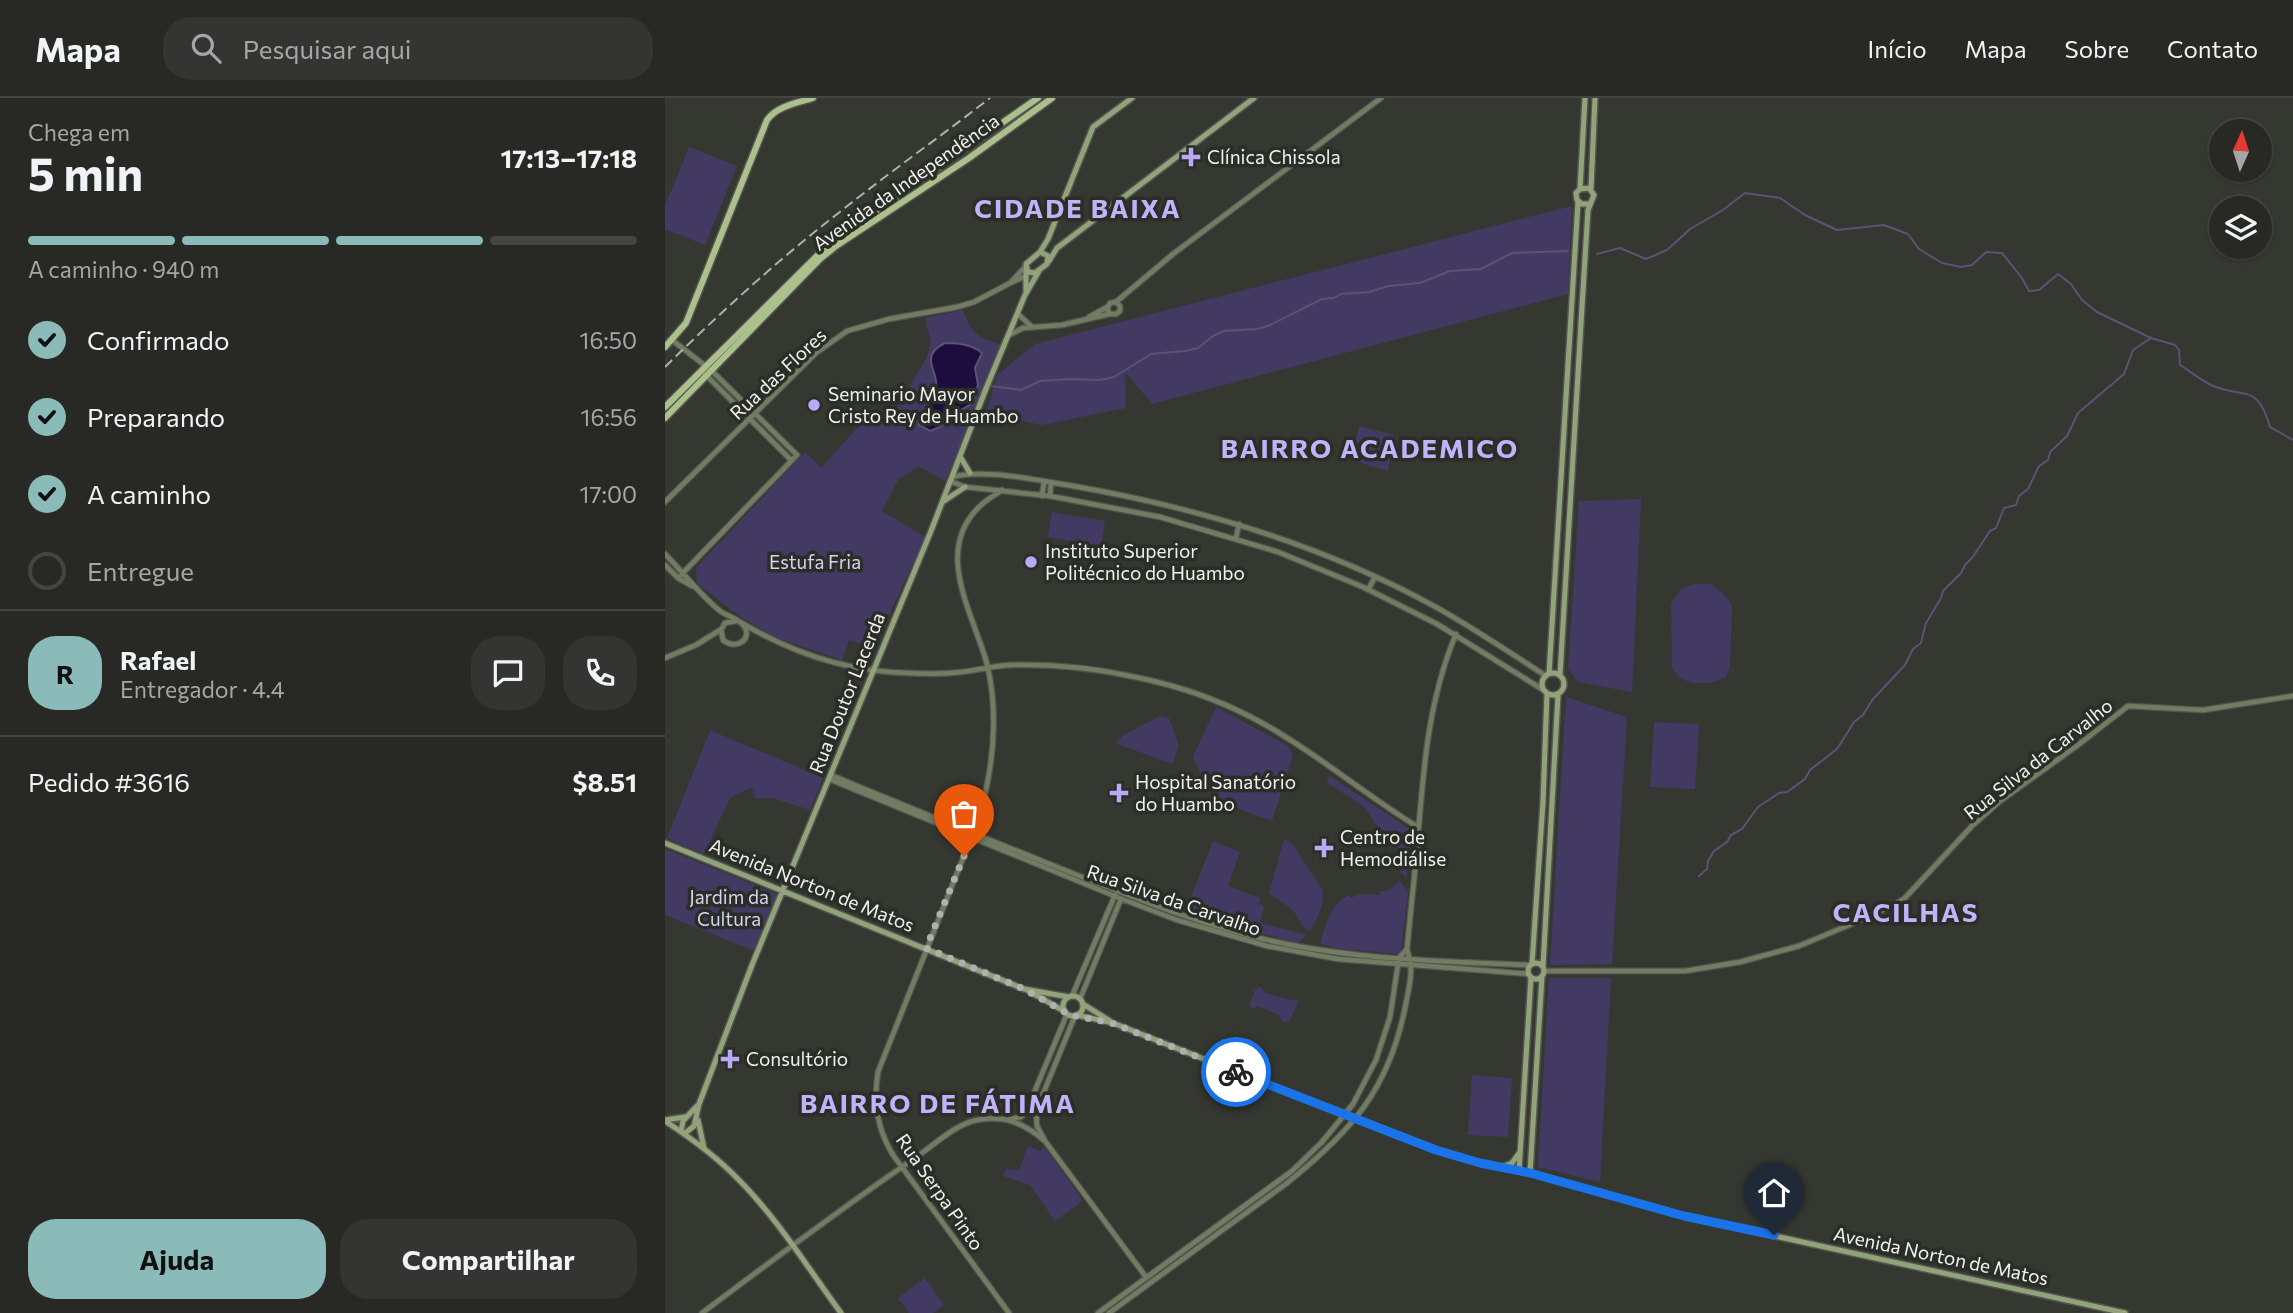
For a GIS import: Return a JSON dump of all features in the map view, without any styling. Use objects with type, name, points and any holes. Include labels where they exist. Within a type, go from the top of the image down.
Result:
[{"type":"main road","points":[[665,347],[686,323],[767,120],[783,108],[813,98]]},
{"type":"main road","name":"Avenida da Independência","points":[[665,418],[667,408],[703,368],[816,255],[856,223],[1038,98]]},
{"type":"main road","name":"Avenida da Independência","points":[[667,408],[710,374],[820,260],[842,242],[969,158],[1052,98]]},
{"type":"main road","points":[[1036,272],[1026,271],[1027,261],[1040,252],[1051,231],[1093,127],[1132,98]]},
{"type":"main road","name":"Rua Doutor Lacerda","points":[[682,1133],[693,1127],[694,1114],[783,891],[1036,272],[1063,243],[1254,98]]},
{"type":"main road","points":[[1519,1171],[1543,802],[1546,692],[1542,683],[1548,675],[1579,202],[1576,196],[1580,189],[1585,98]]},
{"type":"main road","points":[[1530,1173],[1558,695],[1565,686],[1560,675],[1589,204],[1594,198],[1591,189],[1595,98]]},
{"type":"main road","points":[[1011,117],[1016,124]]},
{"type":"main road","points":[[912,185],[917,192]]},
{"type":"main road","points":[[1580,189],[1591,189]]},
{"type":"main road","points":[[1579,202],[1589,204]]},
{"type":"main road","points":[[1051,231],[1063,243]]},
{"type":"main road","points":[[1040,252],[1048,256],[1049,261]]},
{"type":"main road","name":"Rua Doutor Lacerda","points":[[1025,295],[1026,271]]},
{"type":"main road","points":[[960,457],[970,473]]},
{"type":"main road","points":[[941,503],[965,487]]},
{"type":"main road","points":[[1548,675],[1560,675]]},
{"type":"main road","points":[[1546,692],[1558,695]]},
{"type":"main road","name":"Avenida Norton de Matos","points":[[665,843],[1024,989],[1066,1012]]},
{"type":"main road","points":[[1531,965],[1539,963],[1543,971]]},
{"type":"main road","points":[[1530,975],[1538,979],[1543,971]]},
{"type":"main road","name":"Avenida Norton de Matos","points":[[1024,989],[1070,996]]},
{"type":"main road","points":[[1070,996],[1082,1002],[1081,1012],[1076,1016],[1066,1012],[1064,1003],[1070,996]]},
{"type":"main road","name":"Avenida Norton de Matos","points":[[1082,1002],[1112,1023]]},
{"type":"main road","name":"Avenida Norton de Matos","points":[[1076,1016],[1112,1023],[1436,1150],[1684,1216],[2125,1313]]},
{"type":"main road","points":[[665,1121],[694,1114],[704,1148]]},
{"type":"main road","name":"Rua Doutor Lacerda","points":[[682,1133],[683,1121],[694,1114]]},
{"type":"main road","points":[[665,1121],[704,1148],[746,1188],[841,1313]]},
{"type":"main road","points":[[1502,1167],[1512,1163],[1521,1150]]},
{"type":"street","points":[[1082,321],[1111,302],[1117,302],[1173,254],[1381,98]]},
{"type":"street","name":"Rua das Flores","points":[[665,502],[827,343],[847,331],[876,321],[957,307],[994,293],[1026,271]]},
{"type":"street","name":"Rua das Flores","points":[[1012,282],[1026,271]]},
{"type":"street","points":[[1009,336],[1019,329],[1032,326],[1082,321],[1116,314],[1120,311],[1117,302]]},
{"type":"street","points":[[1107,307],[1110,314]]},
{"type":"street","points":[[1018,314],[1032,326]]},
{"type":"street","points":[[672,340],[755,413],[797,455],[678,578]]},
{"type":"street","points":[[710,374],[791,460]]},
{"type":"street","points":[[951,479],[970,473],[1051,483],[1166,505],[1239,524],[1319,551],[1375,577],[1432,605],[1548,675]]},
{"type":"street","points":[[951,479],[965,487],[1050,496],[1164,517],[1278,552],[1368,590],[1456,634],[1546,692]]},
{"type":"street","points":[[1042,496],[1044,482]]},
{"type":"street","points":[[1050,496],[1051,483]]},
{"type":"street","name":"Rua Serpa Pinto","points":[[1002,490],[972,514],[958,549],[959,581],[988,668],[994,721],[987,790],[972,836],[879,1072],[876,1107],[888,1146],[1009,1313]]},
{"type":"street","points":[[1164,517],[1166,505]]},
{"type":"street","points":[[1236,538],[1239,524]]},
{"type":"street","points":[[665,554],[721,612],[765,637],[825,661],[873,671],[935,674],[1056,665],[1157,682],[1209,699],[1274,730],[1418,827]]},
{"type":"street","points":[[665,565],[678,578],[695,588]]},
{"type":"street","points":[[1368,590],[1375,577]]},
{"type":"street","points":[[721,612],[724,620],[723,640]]},
{"type":"street","points":[[665,658],[696,645],[728,621],[738,621],[745,628],[745,638]]},
{"type":"street","points":[[1109,1313],[1313,1162],[1356,1119],[1391,1060],[1403,1019],[1411,976],[1411,962],[1407,950],[1428,730],[1435,694],[1456,634]]},
{"type":"street","points":[[696,645],[723,640],[733,646],[754,635],[765,637]]},
{"type":"street","points":[[1493,657],[1500,655],[1502,647]]},
{"type":"street","name":"Rua Silva da Carvalho","points":[[1543,971],[1685,971],[1757,958],[1799,946],[1904,899],[1972,826],[1997,804],[2128,706],[2203,710],[2293,696]]},
{"type":"street","name":"Rua Silva da Carvalho","points":[[830,777],[1115,893],[1280,949],[1530,975]]},
{"type":"street","points":[[1070,996],[1115,893]]},
{"type":"street","points":[[1082,1002],[1123,896]]},
{"type":"street","points":[[1098,1313],[1292,1171],[1345,1115],[1365,1083],[1381,1046],[1399,961],[1407,950]]},
{"type":"street","name":"Rua Silva da Carvalho","points":[[1411,962],[1531,965]]},
{"type":"street","points":[[1396,975],[1399,969],[1406,967],[1411,976]]},
{"type":"street","points":[[702,1313],[955,1130],[971,1122],[1021,1117],[1026,1112],[1066,1012]]},
{"type":"street","points":[[1076,1016],[1036,1111],[1037,1126],[1045,1141],[1146,1278]]},
{"type":"street","points":[[1010,1119],[1032,1130],[1045,1141]]},
{"type":"green space","points":[[689,147],[737,166],[705,245],[665,229],[665,206]]},
{"type":"green space","points":[[1572,206],[1568,294],[1152,404],[1125,372],[1126,408],[1042,425],[1008,418],[985,418],[997,375],[1035,344]]},
{"type":"green space","name":"Estufa Fria","points":[[963,310],[977,334],[1002,345],[945,481],[919,466],[898,480],[882,511],[925,537],[874,648],[849,640],[842,660],[775,637],[739,616],[697,583],[696,568],[805,452],[821,468],[869,415],[887,424],[927,357],[931,342],[925,318]]},
{"type":"green space","points":[[1359,426],[1394,435],[1388,471],[1351,460]]},
{"type":"green space","points":[[1641,499],[1632,692],[1578,682],[1568,669],[1579,501]]},
{"type":"green space","points":[[1052,512],[1105,521],[1101,546],[1048,537]]},
{"type":"green space","points":[[1695,584],[1711,584],[1723,593],[1732,605],[1730,667],[1726,677],[1711,683],[1692,683],[1680,678],[1672,667],[1671,603],[1682,589]]},
{"type":"green space","points":[[1566,697],[1627,717],[1612,964],[1550,965]]},
{"type":"green space","points":[[1216,707],[1288,746],[1293,755],[1272,821],[1221,799],[1208,787],[1202,776],[1193,757]]},
{"type":"green space","points":[[1160,716],[1169,718],[1179,745],[1172,764],[1115,743],[1124,735]]},
{"type":"green space","points":[[1654,722],[1699,724],[1695,789],[1650,787]]},
{"type":"green space","points":[[710,730],[823,778],[810,810],[772,798],[755,799],[752,787],[730,798],[704,854],[667,838]]},
{"type":"green space","points":[[1330,776],[1411,830],[1407,877],[1400,873],[1402,850],[1391,845],[1363,806],[1326,782]]},
{"type":"green space","points":[[1284,839],[1291,842],[1322,889],[1322,905],[1311,931],[1301,925],[1293,911],[1269,893]]},
{"type":"green space","points":[[1213,841],[1240,852],[1228,886],[1260,898],[1259,904],[1264,906],[1260,923],[1307,935],[1298,943],[1236,927],[1186,910]]},
{"type":"green space","name":"Jardim da Cultura","points":[[665,849],[777,894],[754,951],[665,915]]},
{"type":"green space","points":[[1400,881],[1408,892],[1401,952],[1398,954],[1334,948],[1320,943],[1329,916],[1348,895],[1350,898],[1360,894],[1380,895],[1381,891],[1387,891]]},
{"type":"green space","points":[[1549,978],[1611,978],[1600,1182],[1538,1167]]},
{"type":"green space","points":[[1261,987],[1264,992],[1297,1000],[1289,1022],[1283,1022],[1279,1015],[1258,1006],[1254,1009],[1249,1006],[1255,990]]},
{"type":"green space","points":[[1472,1075],[1512,1078],[1508,1137],[1468,1135]]},
{"type":"green space","points":[[1028,1146],[1040,1151],[1044,1146],[1081,1198],[1081,1202],[1055,1221],[1030,1185],[1003,1176],[1006,1169],[1019,1170]]},
{"type":"green space","points":[[925,1278],[944,1305],[933,1313],[909,1313],[898,1298]]},
{"type":"shaded area","points":[[945,343],[969,346],[982,353],[975,368],[978,385],[971,404],[949,417],[940,427],[930,431],[919,425],[936,388],[931,365],[932,354]]},
{"type":"waterway","points":[[1597,254],[1620,248],[1646,259],[1667,250],[1690,229],[1723,210],[1745,193],[1780,198],[1805,215],[1837,230],[1884,225],[1908,234],[1919,249],[1942,263],[1961,267],[1972,265],[1986,252],[2002,253],[2029,291],[2039,290],[2058,274],[2097,312],[2151,338],[2175,345],[2179,350],[2180,365],[2201,379],[2225,390],[2250,395],[2261,404],[2270,427],[2293,440]]},
{"type":"waterway","points":[[990,386],[1021,390],[1040,381],[1100,380],[1114,377],[1151,354],[1198,348],[1224,331],[1268,326],[1322,299],[1341,294],[1369,292],[1388,286],[1420,283],[1450,271],[1481,269],[1512,253],[1568,251]]},
{"type":"waterway","points":[[1699,876],[1707,869],[1714,851],[1742,829],[1758,807],[1805,779],[1810,770],[1837,749],[1854,722],[1863,715],[1873,699],[1905,665],[1913,649],[1921,643],[1926,623],[1943,591],[1961,573],[1990,531],[1996,528],[2004,508],[2016,505],[2019,496],[2028,489],[2039,466],[2048,460],[2050,452],[2067,436],[2078,413],[2124,374],[2133,350],[2151,338]]},
{"type":"railway","points":[[665,367],[795,248],[990,98]]},
{"type":"way so far","points":[[964,856],[926,948],[1024,989],[1067,1014],[1112,1023],[1236,1072]]},
{"type":"place","name":"Clínica Chissola","points":[[1191,157]]},
{"type":"place","name":"Seminario Mayor Cristo Rey de Huambo","points":[[814,405]]},
{"type":"place","name":"Instituto Superior Politécnico do Huambo","points":[[1031,562]]},
{"type":"place","name":"Hospital Sanatório do Huambo","points":[[1119,793]]},
{"type":"place","name":"Centro de Hemodiálise","points":[[1324,848]]},
{"type":"place","name":"Consultório","points":[[730,1059]]},
{"type":"district","name":"CIDADE BAIXA","points":[[1078,209]]},
{"type":"district","name":"BAIRRO ACADEMICO","points":[[1370,449]]},
{"type":"district","name":"CACILHAS","points":[[1906,913]]},
{"type":"district","name":"BAIRRO DE FÁTIMA","points":[[938,1104]]},
{"type":"route","points":[[1236,1072],[1436,1150],[1684,1216],[1774,1235]]}]
